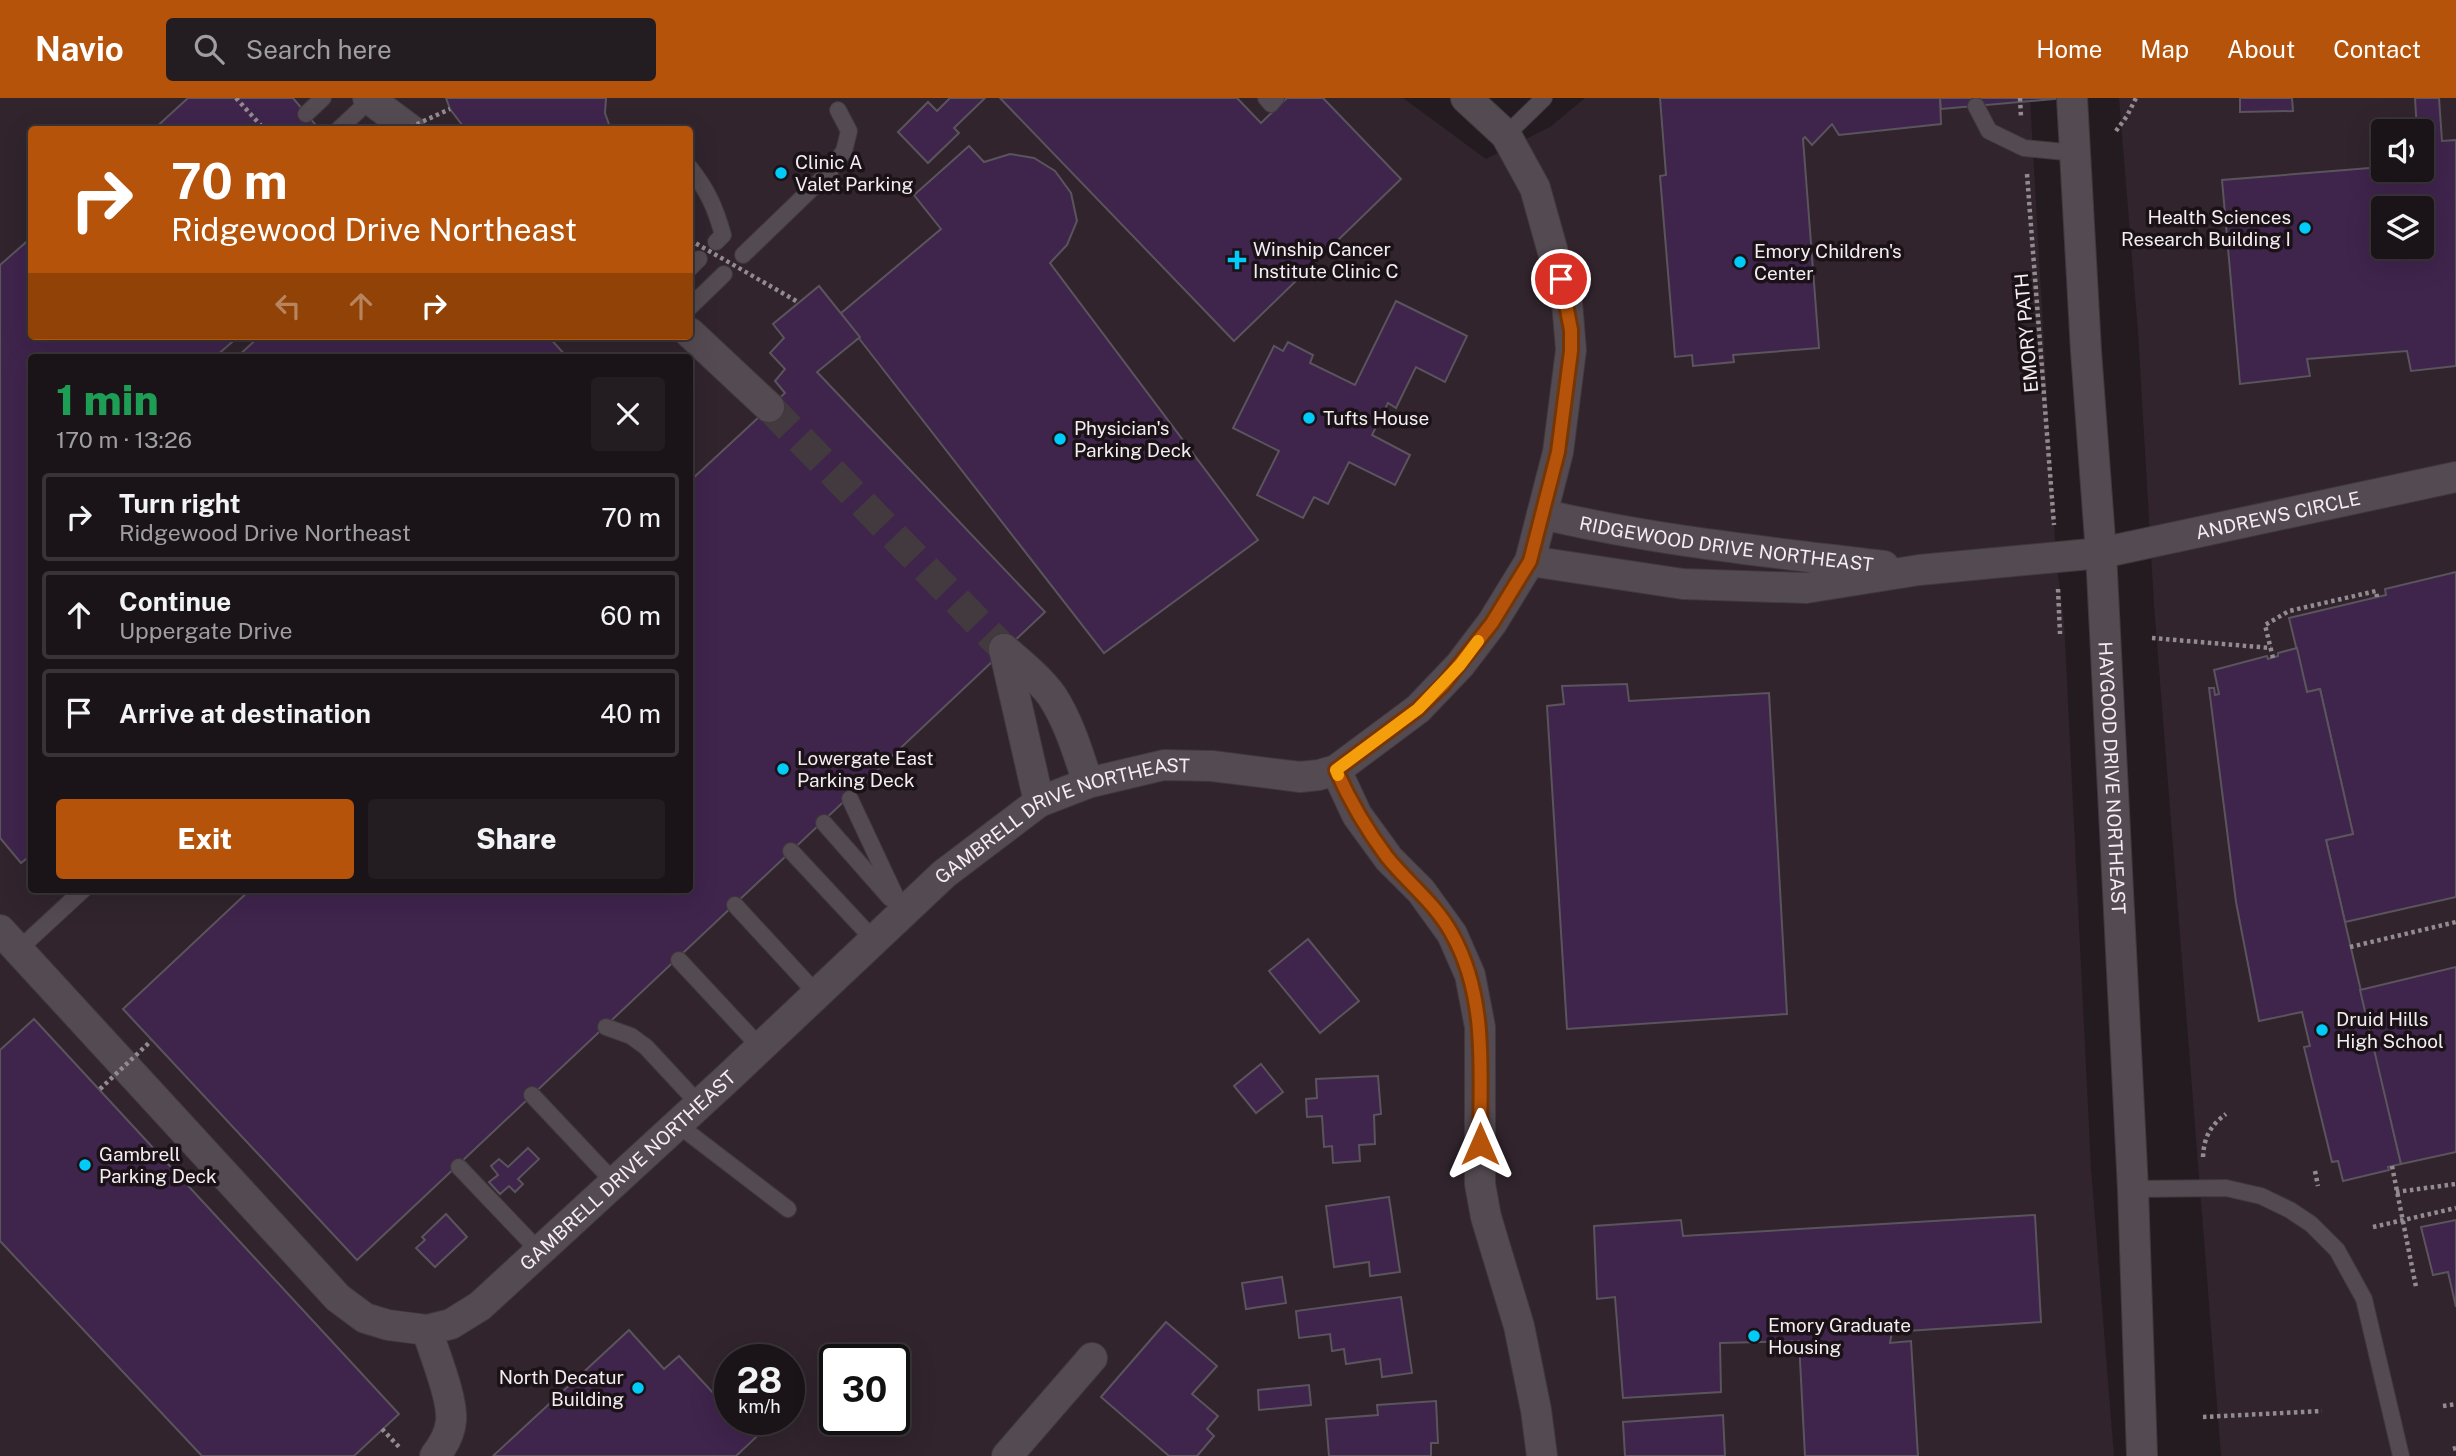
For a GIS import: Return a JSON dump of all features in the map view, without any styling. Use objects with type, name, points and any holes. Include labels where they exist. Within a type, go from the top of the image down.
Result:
[{"type":"street","points":[[1466,98],[1506,135],[1535,188],[1564,291],[1571,330],[1571,351],[1558,452],[1530,561],[1492,623],[1443,685],[1418,709],[1336,770],[1365,826],[1389,859],[1421,891],[1452,934],[1470,975],[1480,1027],[1480,1184],[1486,1217],[1522,1339],[1542,1456]]},
{"type":"street","name":"HAYGOOD DRIVE NORTHEAST","points":[[2072,98],[2086,351],[2101,553],[2133,1189],[2142,1456]]},
{"type":"street","points":[[369,99],[406,126]]},
{"type":"street","points":[[693,336],[769,407]]},
{"type":"street","name":"ANDREWS CIRCLE","points":[[2101,553],[2456,477]]},
{"type":"street","name":"RIDGEWOOD DRIVE NORTHEAST","points":[[1542,514],[1695,543],[1919,570]]},
{"type":"street","name":"RIDGEWOOD DRIVE NORTHEAST","points":[[1530,561],[1683,584],[1806,588],[1919,570],[2101,553]]},
{"type":"street","points":[[1038,802],[1004,649],[1029,671],[1051,696],[1071,732],[1088,783]]},
{"type":"street","name":"GAMBRELL DRIVE NORTHEAST","points":[[9,940],[338,1298],[365,1318],[388,1325],[427,1330],[451,1324],[480,1306],[944,874],[1038,802],[1088,783],[1164,765],[1212,766],[1300,777],[1336,770]]},
{"type":"street","points":[[427,1330],[447,1395],[451,1421],[443,1446],[435,1456]]},
{"type":"street","points":[[1007,1456],[1092,1358]]},
{"type":"lane","points":[[306,114],[323,98]]},
{"type":"lane","points":[[1266,98],[1271,104],[1276,98]]},
{"type":"lane","points":[[1506,135],[1544,98]]},
{"type":"lane","points":[[342,126],[369,99]]},
{"type":"lane","points":[[1976,106],[1989,131],[2024,148],[2076,153]]},
{"type":"lane","points":[[743,255],[829,172],[844,151],[849,131],[838,110]]},
{"type":"lane","points":[[693,172],[707,190],[723,235],[716,243]]},
{"type":"lane","points":[[693,304],[724,274]]},
{"type":"lane","points":[[850,799],[903,912]]},
{"type":"lane","points":[[824,824],[903,912]]},
{"type":"lane","points":[[792,851],[874,940]]},
{"type":"lane","points":[[9,940],[78,893]]},
{"type":"lane","points":[[735,905],[817,994]]},
{"type":"lane","points":[[679,960],[760,1047]]},
{"type":"lane","points":[[606,1027],[631,1036],[646,1046],[699,1104]]},
{"type":"lane","points":[[532,1095],[614,1182]]},
{"type":"lane","points":[[677,1124],[788,1209]]},
{"type":"lane","points":[[459,1167],[539,1251]]},
{"type":"lane","points":[[2133,1189],[2226,1188],[2260,1196],[2290,1210],[2311,1224],[2337,1250],[2364,1299],[2400,1456]]},
{"type":"path","points":[[236,98],[261,126]]},
{"type":"path","points":[[2020,98],[2020,107]]},
{"type":"path","points":[[2116,131],[2136,98]]},
{"type":"path","points":[[412,126],[450,108]]},
{"type":"path","name":"EMORY PATH","points":[[2027,177],[2053,487]]},
{"type":"path","points":[[693,242],[798,302]]},
{"type":"path","points":[[2273,658],[2265,625],[2289,611],[2376,592],[2378,597]]},
{"type":"path","points":[[2152,638],[2271,649]]},
{"type":"path","points":[[2350,947],[2456,922]]},
{"type":"path","points":[[100,1089],[151,1041]]},
{"type":"path","points":[[2203,1157],[2204,1141],[2209,1130],[2226,1114]]},
{"type":"path","points":[[2392,1166],[2416,1287]]},
{"type":"path","points":[[2315,1171],[2318,1186]]},
{"type":"path","points":[[2396,1192],[2456,1184]]},
{"type":"path","points":[[2373,1227],[2456,1208]]},
{"type":"path","points":[[2443,1406],[2456,1404]]},
{"type":"path","points":[[2203,1417],[2322,1411]]},
{"type":"path","points":[[382,1429],[409,1456]]},
{"type":"shaded area","points":[[0,98],[1403,98],[1486,159],[1550,127],[1585,98],[2030,98],[2056,557],[2064,622],[2091,1168],[2114,1456],[0,1456]]},
{"type":"shaded area","name":"Druid Hills High School","points":[[2119,98],[2456,98],[2456,1456],[2221,1456],[2154,605],[2138,332]]},
{"type":"building","points":[[188,98],[293,98],[317,126],[157,126]]},
{"type":"building","points":[[446,98],[606,98],[605,113],[610,126],[463,126],[450,109]]},
{"type":"building","points":[[950,98],[985,98],[954,128],[959,133],[928,163],[898,132],[928,102],[937,111]]},
{"type":"building","name":"Winship Cancer Institute Clinic C","points":[[1000,98],[1237,98],[1261,123],[1287,98],[1323,98],[1401,179],[1234,341]]},
{"type":"building","name":"Emory Children's Center","points":[[1660,98],[1940,98],[1941,124],[1839,135],[1832,124],[1812,145],[1805,137],[1803,139],[1819,348],[1733,355],[1734,362],[1693,366],[1692,355],[1675,357],[1660,176],[1666,175]]},
{"type":"building","points":[[1940,98],[2065,98],[1941,109]]},
{"type":"building","points":[[2240,98],[2292,98],[2293,111],[2240,112]]},
{"type":"building","name":"Health Sciences Research Building I","points":[[2415,98],[2439,98],[2442,141],[2456,140],[2456,366],[2411,371],[2407,351],[2307,359],[2310,376],[2240,384],[2222,180],[2371,168],[2371,182],[2434,182],[2434,119],[2416,119]]},
{"type":"building","name":"Physician's Parking Deck","points":[[969,146],[984,162],[1010,154],[1034,158],[1055,171],[1071,193],[1077,221],[1067,245],[1050,263],[1258,540],[1104,653],[840,314],[941,229],[914,195]]},
{"type":"building","points":[[28,240],[28,340],[234,340],[218,354],[28,354],[28,857],[21,863],[0,838],[0,265]]},
{"type":"building","name":"Lowergate East Parking Deck","points":[[819,286],[860,337],[817,372],[1045,612],[357,1260],[123,1009],[247,893],[693,893],[693,478],[785,393],[775,381],[785,369],[770,353],[784,338],[773,324]]},
{"type":"building","name":"Tufts House","points":[[1396,301],[1467,336],[1445,382],[1416,367],[1396,408],[1388,403],[1372,435],[1410,455],[1395,485],[1349,462],[1328,504],[1314,497],[1303,518],[1257,495],[1279,451],[1233,428],[1274,346],[1283,351],[1288,342],[1313,355],[1310,363],[1355,385]]},
{"type":"building","points":[[256,340],[552,340],[564,354],[240,354]]},
{"type":"building","points":[[2456,572],[2456,897],[2345,922],[2326,840],[2353,834],[2320,689],[2307,692],[2289,618],[2386,595],[2385,589]]},
{"type":"building","points":[[2297,648],[2307,692],[2320,689],[2353,834],[2326,840],[2401,1164],[2388,1167],[2389,1170],[2343,1181],[2338,1161],[2332,1162],[2304,1047],[2310,1046],[2302,1012],[2259,1021],[2236,902],[2209,688],[2214,688],[2215,695],[2219,694],[2214,670],[2267,656],[2268,659]]},
{"type":"building","points":[[1627,684],[1629,701],[1769,693],[1787,1014],[1567,1029],[1547,706],[1564,704],[1562,686]]},
{"type":"building","points":[[1308,939],[1359,1001],[1320,1033],[1269,971]]},
{"type":"building","points":[[2456,967],[2456,1152],[2401,1164],[2360,990]]},
{"type":"building","name":"Gambrell Parking Deck","points":[[34,1019],[399,1414],[354,1456],[202,1456],[0,1241],[0,1050]]},
{"type":"building","points":[[1261,1064],[1283,1092],[1256,1113],[1234,1086]]},
{"type":"building","points":[[1378,1076],[1381,1114],[1374,1115],[1375,1144],[1359,1145],[1360,1161],[1333,1163],[1332,1146],[1324,1147],[1322,1116],[1307,1117],[1306,1099],[1317,1098],[1316,1079]]},
{"type":"building","points":[[528,1148],[539,1159],[518,1179],[523,1184],[515,1192],[509,1186],[500,1194],[489,1182],[498,1175],[491,1166],[499,1159],[508,1167]]},
{"type":"building","points":[[1389,1197],[1400,1272],[1370,1276],[1369,1262],[1334,1267],[1326,1206]]},
{"type":"building","points":[[446,1214],[467,1237],[435,1267],[416,1248],[425,1240],[422,1237]]},
{"type":"building","name":"Emory Graduate Housing","points":[[2035,1215],[2041,1322],[1892,1332],[1890,1343],[1911,1341],[1918,1456],[1805,1456],[1799,1341],[1720,1343],[1721,1392],[1623,1398],[1615,1297],[1597,1299],[1594,1226],[1681,1220],[1683,1236]]},
{"type":"building","points":[[2456,1220],[2456,1307],[2448,1272],[2433,1275],[2421,1227]]},
{"type":"building","points":[[1282,1277],[1286,1303],[1246,1309],[1242,1283]]},
{"type":"building","points":[[1401,1297],[1412,1373],[1382,1377],[1380,1359],[1346,1364],[1344,1349],[1332,1351],[1330,1334],[1299,1338],[1296,1311]]},
{"type":"building","points":[[1166,1322],[1217,1366],[1192,1394],[1218,1416],[1207,1429],[1214,1436],[1197,1456],[1169,1456],[1101,1397]]},
{"type":"building","name":"North Decatur Building","points":[[629,1330],[664,1369],[679,1356],[714,1394],[714,1435],[758,1435],[736,1456],[493,1456]]},
{"type":"building","points":[[1309,1385],[1311,1405],[1259,1410],[1258,1390]]},
{"type":"building","points":[[1436,1401],[1438,1443],[1431,1443],[1431,1456],[1329,1456],[1326,1419],[1378,1415],[1377,1405]]},
{"type":"building","points":[[1723,1415],[1725,1456],[1625,1456],[1623,1422]]},
{"type":"tunnel","points":[[769,407],[1004,649]]},
{"type":"slow traffic","points":[[1338,775],[1336,770],[1418,709],[1443,685],[1478,641]]},
{"type":"place","name":"Clinic A Valet Parking","points":[[781,173]]},
{"type":"place","name":"Health Sciences Research Building I","points":[[2305,228]]},
{"type":"place","name":"Winship Cancer Institute Clinic C","points":[[1237,260]]},
{"type":"place","name":"Emory Children's Center","points":[[1740,262]]},
{"type":"place","name":"Tufts House","points":[[1309,418]]},
{"type":"place","name":"Physician's Parking Deck","points":[[1060,439]]},
{"type":"place","name":"Lowergate East Parking Deck","points":[[783,769]]},
{"type":"place","name":"Druid Hills High School","points":[[2322,1030]]},
{"type":"place","name":"Gambrell Parking Deck","points":[[85,1165]]},
{"type":"place","name":"Emory Graduate Housing","points":[[1754,1336]]},
{"type":"place","name":"North Decatur Building","points":[[638,1388]]},
{"type":"route","points":[[1480,1144],[1480,1027],[1470,975],[1452,934],[1421,891],[1389,859],[1357,814],[1336,770],[1418,709],[1443,685],[1492,623],[1530,561],[1558,452],[1571,351],[1571,330],[1561,279]]}]
